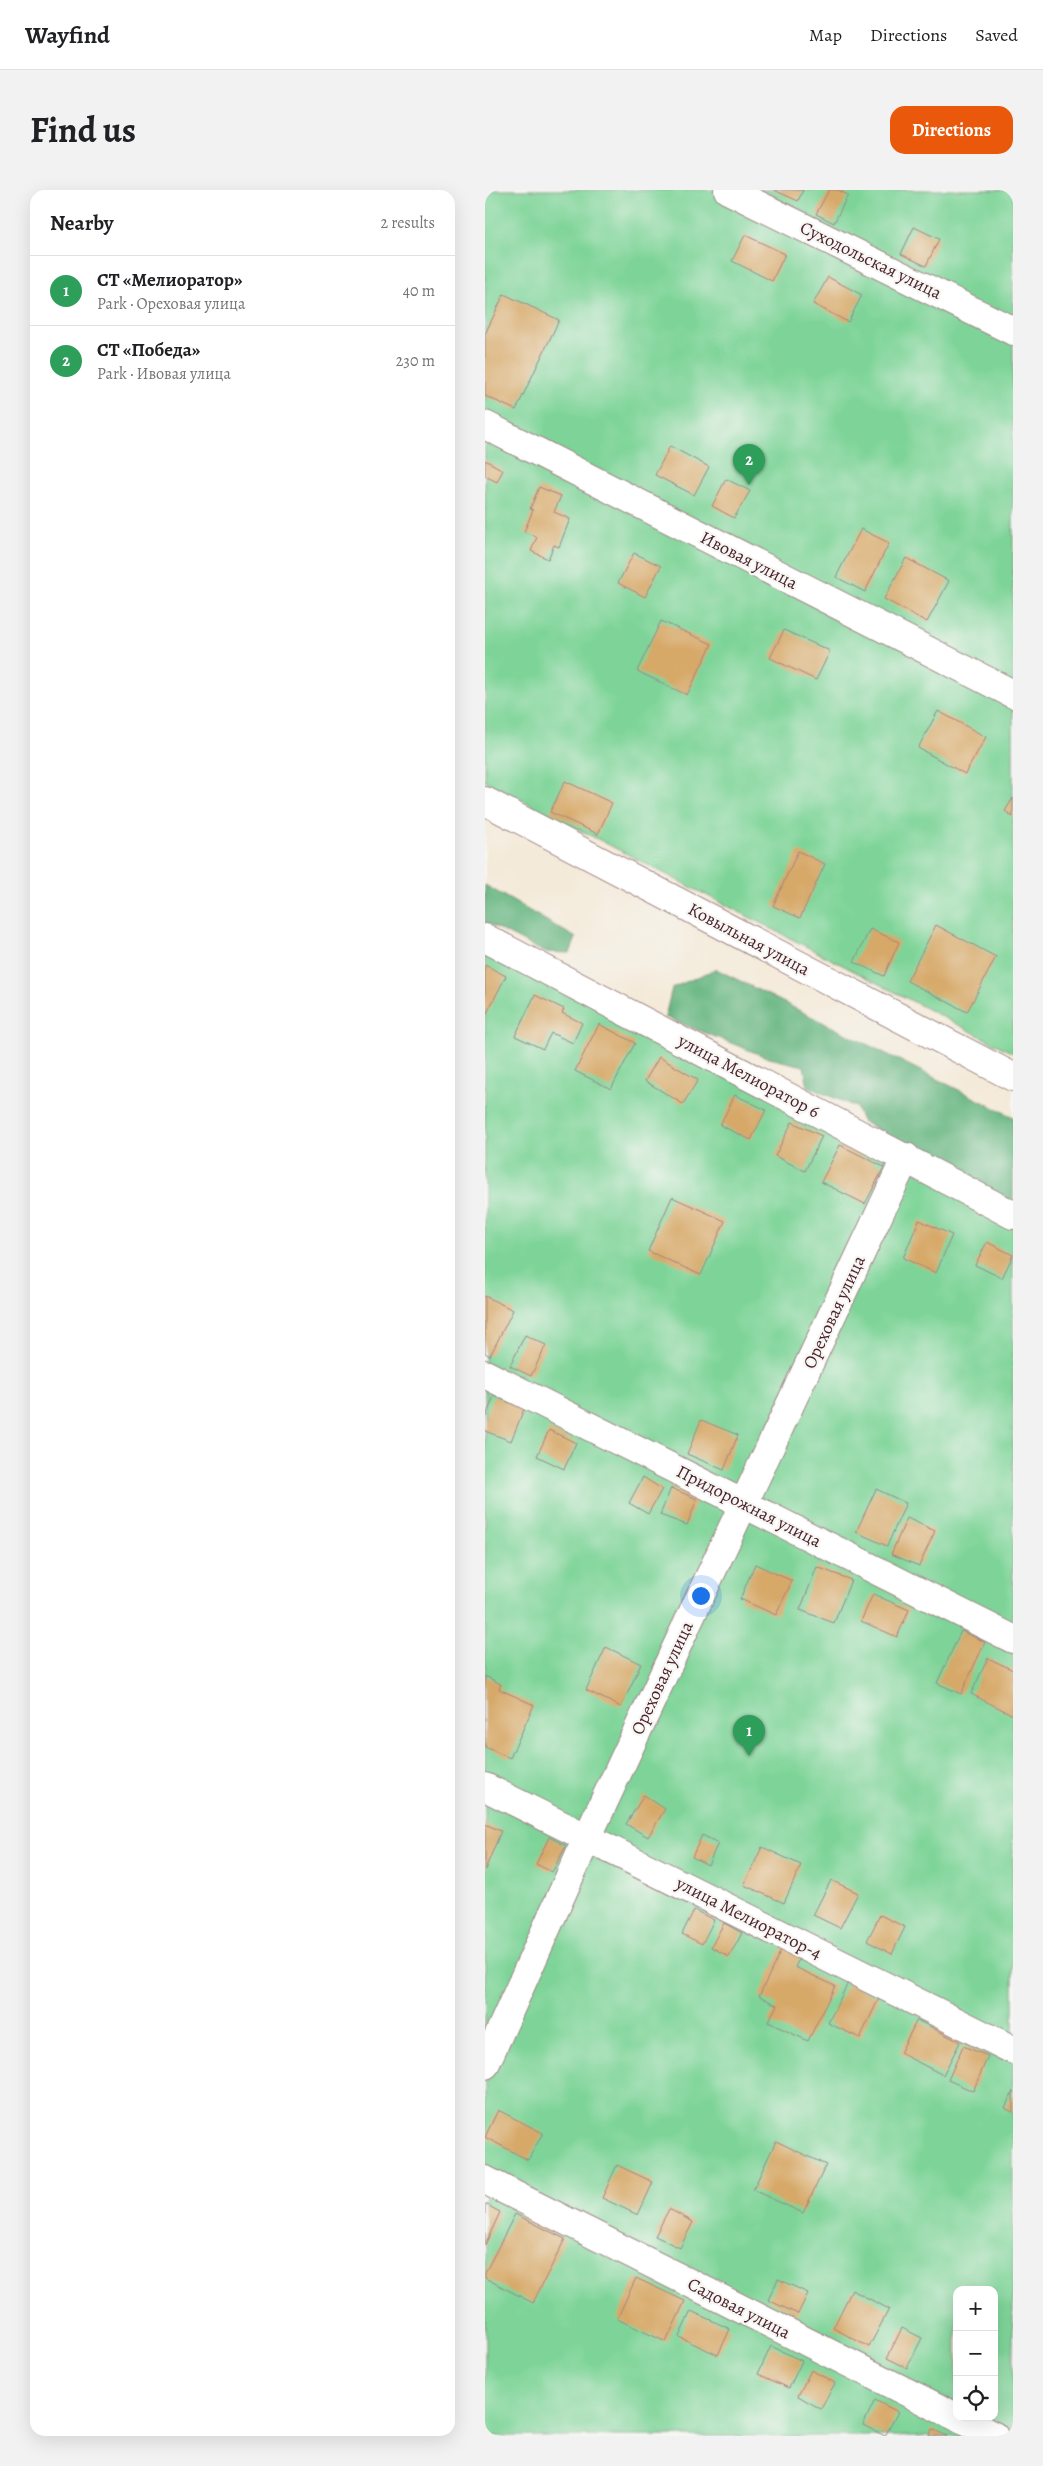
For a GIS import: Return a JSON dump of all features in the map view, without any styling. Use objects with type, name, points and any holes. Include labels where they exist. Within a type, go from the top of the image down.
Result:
[{"type":"street","name":"Суходольская улица","points":[[728,190],[1013,331]]},
{"type":"street","name":"Ивовая улица","points":[[485,425],[1013,694]]},
{"type":"street","name":"Ковыльная улица","points":[[485,801],[1013,1077]]},
{"type":"street","name":"улица Мелиоратор 6","points":[[485,938],[906,1157],[1013,1215]]},
{"type":"street","name":"Ореховая улица","points":[[485,2065],[587,1838],[906,1157]]},
{"type":"street","name":"Придорожная улица","points":[[485,1374],[1013,1639]]},
{"type":"street","name":"улица Мелиоратор-4","points":[[485,1787],[1013,2050]]},
{"type":"street","name":"Садовая улица","points":[[485,2180],[994,2436]]},
{"type":"green space","points":[[485,190],[1013,190],[1013,1053],[485,781]]},
{"type":"green space","points":[[485,885],[576,938],[570,953],[544,952],[485,922]]},
{"type":"green space","points":[[485,945],[1013,1223],[1013,2436],[485,2436]]},
{"type":"green space","points":[[716,969],[1013,1117],[1013,1203],[862,1121],[856,1107],[808,1087],[804,1066],[769,1058],[665,1017],[672,988]]},
{"type":"building","points":[[774,190],[803,190],[798,201]]},
{"type":"building","points":[[829,190],[838,190],[848,195],[834,223],[816,214]]},
{"type":"building","points":[[914,227],[939,239],[926,266],[901,254]]},
{"type":"building","points":[[745,235],[785,254],[772,281],[732,261]]},
{"type":"building","points":[[828,277],[862,295],[848,322],[813,304]]},
{"type":"building","points":[[504,294],[559,320],[516,410],[485,396],[485,334]]},
{"type":"building","points":[[670,446],[709,467],[694,495],[655,475]]},
{"type":"building","points":[[485,460],[503,470],[497,482],[485,476]]},
{"type":"building","points":[[726,479],[750,491],[734,518],[712,506]]},
{"type":"building","points":[[539,487],[561,496],[554,512],[570,519],[559,547],[554,545],[548,559],[531,551],[537,537],[524,532],[533,510],[530,509]]},
{"type":"building","points":[[861,529],[889,543],[865,592],[836,577]]},
{"type":"building","points":[[634,553],[661,566],[645,597],[618,583]]},
{"type":"building","points":[[906,558],[949,581],[927,622],[884,599]]},
{"type":"building","points":[[661,621],[712,644],[687,695],[637,671]]},
{"type":"building","points":[[784,630],[830,651],[816,680],[770,658]]},
{"type":"building","points":[[938,711],[986,737],[965,774],[918,748]]},
{"type":"building","points":[[565,781],[612,803],[598,834],[550,812]]},
{"type":"building","points":[[1013,798],[1013,817],[1005,811]]},
{"type":"building","points":[[798,851],[825,864],[800,918],[773,906]]},
{"type":"building","points":[[936,925],[996,957],[967,1012],[907,981]]},
{"type":"building","points":[[870,929],[899,942],[884,976],[854,962]]},
{"type":"building","points":[[485,965],[506,976],[487,1013],[485,1012]]},
{"type":"building","points":[[535,995],[564,1009],[562,1013],[582,1023],[573,1043],[551,1033],[543,1049],[515,1036]]},
{"type":"building","points":[[599,1024],[635,1043],[611,1089],[575,1071]]},
{"type":"building","points":[[659,1057],[698,1080],[683,1104],[645,1081]]},
{"type":"building","points":[[735,1095],[766,1110],[751,1140],[720,1125]]},
{"type":"building","points":[[792,1122],[822,1136],[805,1171],[775,1156]]},
{"type":"building","points":[[840,1145],[884,1167],[865,1204],[821,1182]]},
{"type":"building","points":[[672,1197],[725,1221],[701,1275],[648,1251]]},
{"type":"building","points":[[919,1220],[952,1235],[936,1273],[903,1258]]},
{"type":"building","points":[[987,1242],[1013,1255],[1002,1278],[975,1265]]},
{"type":"building","points":[[485,1296],[513,1310],[490,1356],[485,1353]]},
{"type":"building","points":[[525,1335],[546,1345],[531,1376],[510,1366]]},
{"type":"building","points":[[494,1396],[524,1409],[511,1441],[485,1431],[485,1419]]},
{"type":"building","points":[[701,1420],[738,1435],[724,1470],[687,1454]]},
{"type":"building","points":[[549,1430],[576,1443],[564,1469],[537,1456]]},
{"type":"building","points":[[643,1477],[662,1489],[648,1514],[629,1503]]},
{"type":"building","points":[[671,1488],[697,1499],[687,1525],[660,1515]]},
{"type":"building","points":[[876,1489],[906,1503],[887,1546],[856,1532]]},
{"type":"building","points":[[907,1518],[935,1531],[919,1566],[891,1554]]},
{"type":"building","points":[[755,1564],[792,1581],[776,1615],[740,1599]]},
{"type":"building","points":[[817,1567],[851,1580],[834,1623],[800,1610]]},
{"type":"building","points":[[873,1594],[909,1610],[897,1637],[861,1621]]},
{"type":"building","points":[[961,1631],[985,1642],[961,1694],[937,1683]]},
{"type":"building","points":[[606,1647],[641,1664],[621,1707],[586,1690]]},
{"type":"building","points":[[988,1658],[1013,1670],[1013,1715],[971,1694]]},
{"type":"building","points":[[485,1676],[501,1684],[499,1689],[534,1705],[510,1758],[485,1747]]},
{"type":"building","points":[[644,1795],[665,1809],[648,1837],[626,1824]]},
{"type":"building","points":[[485,1824],[501,1831],[485,1870]]},
{"type":"building","points":[[702,1835],[718,1843],[708,1865],[692,1857]]},
{"type":"building","points":[[549,1837],[566,1846],[552,1872],[536,1864]]},
{"type":"building","points":[[762,1847],[801,1865],[784,1903],[744,1885]]},
{"type":"building","points":[[831,1880],[858,1893],[840,1928],[813,1915]]},
{"type":"building","points":[[694,1910],[714,1920],[702,1944],[682,1934]]},
{"type":"building","points":[[880,1915],[905,1927],[892,1954],[867,1941]]},
{"type":"building","points":[[724,1923],[742,1933],[729,1957],[711,1947]]},
{"type":"building","points":[[783,1946],[801,1955],[795,1967],[835,1986],[808,2041],[768,2022],[777,2005],[759,1996]]},
{"type":"building","points":[[848,1983],[879,1998],[860,2038],[828,2023]]},
{"type":"building","points":[[917,2020],[960,2042],[943,2075],[900,2053]]},
{"type":"building","points":[[963,2046],[988,2056],[973,2091],[948,2080]]},
{"type":"building","points":[[1013,2091],[1013,2112],[1005,2108]]},
{"type":"building","points":[[498,2110],[543,2133],[528,2160],[485,2137]]},
{"type":"building","points":[[776,2141],[826,2165],[803,2213],[753,2190]]},
{"type":"building","points":[[617,2165],[653,2182],[638,2215],[602,2198]]},
{"type":"building","points":[[485,2204],[500,2212],[485,2245]]},
{"type":"building","points":[[669,2209],[693,2222],[680,2248],[655,2236]]},
{"type":"building","points":[[515,2214],[565,2239],[533,2303],[485,2278],[485,2273]]},
{"type":"building","points":[[636,2278],[685,2301],[666,2342],[617,2319]]},
{"type":"building","points":[[778,2279],[808,2293],[798,2314],[768,2300]]},
{"type":"building","points":[[852,2290],[889,2309],[869,2347],[833,2328]]},
{"type":"building","points":[[691,2311],[730,2329],[718,2355],[679,2337]]},
{"type":"building","points":[[902,2328],[922,2338],[907,2368],[887,2358]]},
{"type":"building","points":[[771,2346],[802,2361],[789,2388],[758,2374]]},
{"type":"building","points":[[811,2370],[835,2383],[821,2409],[798,2396]]},
{"type":"building","points":[[875,2400],[898,2412],[885,2436],[863,2425]]},
{"type":"building","points":[[932,2429],[947,2436],[929,2436]]},
{"type":"place","name":"СТ «Победа»","points":[[749,485]]},
{"type":"place","name":"СТ «Мелиоратор»","points":[[749,1756]]}]
